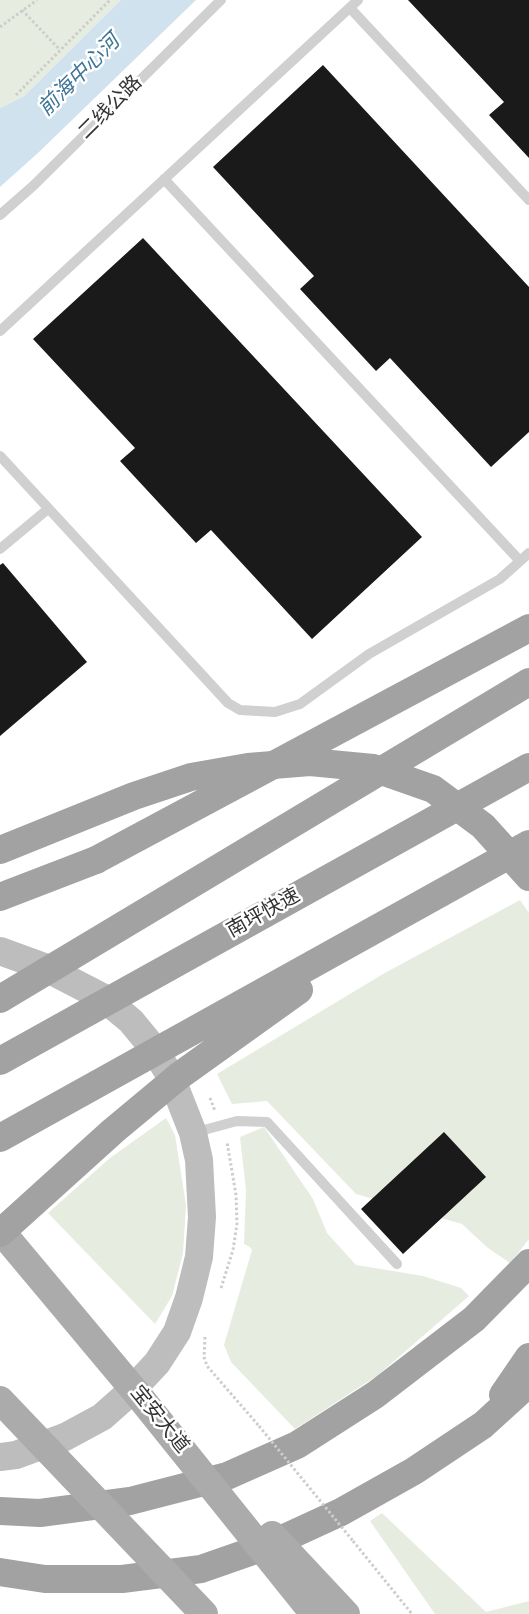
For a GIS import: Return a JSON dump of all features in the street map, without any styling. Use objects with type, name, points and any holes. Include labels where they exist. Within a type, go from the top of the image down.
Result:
[{"type":"highway","points":[[0,897],[96,860],[529,628]]},
{"type":"highway","points":[[0,999],[529,682]]},
{"type":"highway","points":[[404,836],[529,749]]},
{"type":"highway","points":[[0,850],[134,796],[191,777],[248,767],[310,762],[373,768],[433,789],[483,826],[529,877]]},
{"type":"highway","name":"南坪快速","points":[[0,1061],[529,767]]},
{"type":"highway","points":[[0,1138],[529,844]]},
{"type":"highway","points":[[0,1231],[179,1076],[272,1008],[436,896]]},
{"type":"highway","points":[[0,1511],[40,1513],[130,1501],[227,1476],[296,1445],[375,1395],[474,1319],[529,1263]]},
{"type":"highway","points":[[483,1425],[529,1357]]},
{"type":"highway","points":[[0,1572],[45,1578],[122,1578],[201,1569],[267,1546],[341,1512],[414,1471],[483,1425],[529,1383]]},
{"type":"main road","points":[[0,951],[44,967],[74,981],[102,997],[131,1021],[154,1049],[171,1077],[193,1133],[202,1189],[199,1258],[189,1298],[177,1332],[157,1363],[128,1394],[102,1417],[65,1437],[16,1455],[0,1456]]},
{"type":"main road","name":"宝安大道","points":[[0,1231],[139,1396],[314,1614]]},
{"type":"main road","points":[[139,1396],[346,1614]]},
{"type":"main road","points":[[0,1400],[204,1614]]},
{"type":"lane","name":"二线公路","points":[[0,215],[33,186],[221,0]]},
{"type":"lane","points":[[0,331],[358,0]]},
{"type":"lane","points":[[350,8],[529,200]]},
{"type":"lane","points":[[164,180],[520,561]]},
{"type":"lane","points":[[0,456],[228,702],[240,710],[275,712],[300,704],[370,654],[500,579],[529,553]]},
{"type":"lane","points":[[0,549],[48,509]]},
{"type":"lane","points":[[193,1133],[237,1121],[267,1122],[398,1264]]},
{"type":"path","points":[[0,27],[36,0]]},
{"type":"path","points":[[16,95],[110,0]]},
{"type":"path","points":[[22,10],[60,50]]},
{"type":"path","points":[[219,1293],[233,1250]]},
{"type":"path","points":[[208,1328],[203,1348],[208,1366],[412,1614]]},
{"type":"shaded area","points":[[0,0],[121,0],[24,96],[0,108]]},
{"type":"shaded area","points":[[520,900],[529,913],[529,1239],[510,1263],[488,1248],[462,1224],[356,1194],[267,1101],[232,1104],[217,1074],[383,974]]},
{"type":"shaded area","points":[[166,1118],[175,1135],[186,1205],[183,1253],[172,1296],[155,1324],[48,1213],[110,1158]]},
{"type":"shaded area","points":[[264,1127],[313,1199],[327,1233],[356,1265],[423,1276],[461,1288],[469,1296],[378,1375],[295,1429],[231,1362],[224,1345],[252,1250],[244,1244],[246,1190],[240,1137]]},
{"type":"shaded area","points":[[382,1513],[486,1612],[529,1601],[529,1614],[435,1614],[370,1521]]},
{"type":"water","name":"前海中心河","points":[[121,0],[196,0],[39,152],[0,187],[0,108],[24,96]]},
{"type":"building","points":[[408,0],[529,0],[529,158],[489,115],[504,102]]},
{"type":"building","points":[[323,65],[529,287],[529,432],[491,467],[390,358],[376,371],[300,289],[314,276],[213,167]]},
{"type":"building","points":[[143,238],[422,537],[312,639],[211,530],[196,543],[120,461],[135,448],[33,339]]},
{"type":"building","points":[[3,563],[87,662],[0,736],[0,565]]},
{"type":"building","points":[[444,1132],[486,1177],[403,1254],[361,1209]]}]
